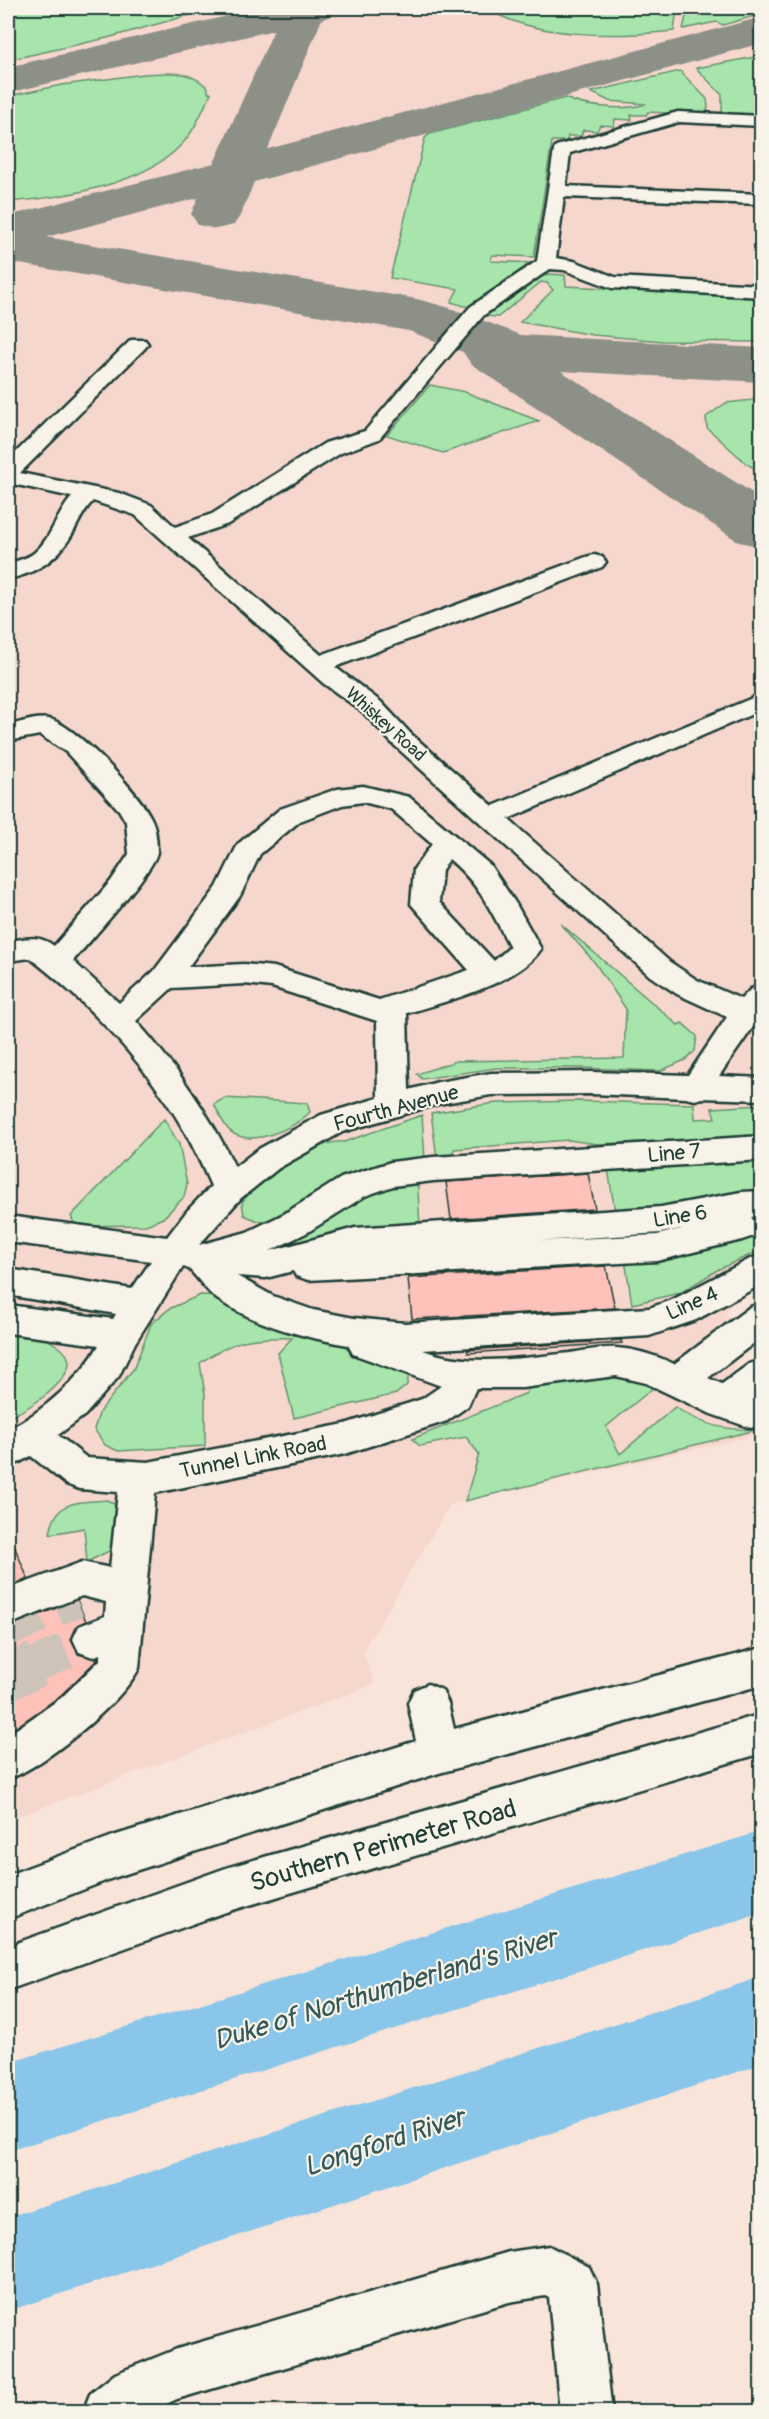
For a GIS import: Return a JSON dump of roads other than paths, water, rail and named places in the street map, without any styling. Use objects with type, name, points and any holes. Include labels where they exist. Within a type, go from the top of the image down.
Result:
[{"type":"street","points":[[546,262],[562,150],[678,117],[762,121]]},
{"type":"street","points":[[557,191],[762,199]]},
{"type":"street","points":[[173,535],[220,519],[333,448],[372,435],[477,311],[546,262],[567,265],[612,282],[762,291]]},
{"type":"street","points":[[8,472],[138,344]]},
{"type":"street","name":"Whiskey Road","points":[[8,477],[129,503],[143,510],[318,665],[372,707],[402,739],[667,974],[687,987],[756,1015]]},
{"type":"street","points":[[8,496],[27,490],[34,483]]},
{"type":"street","points":[[8,572],[42,558],[60,536],[72,510],[88,493]]},
{"type":"street","points":[[318,665],[594,562]]},
{"type":"street","points":[[490,817],[762,701]]},
{"type":"street","points":[[8,733],[44,726],[75,746],[129,805],[140,822],[143,854],[121,887],[56,962]]},
{"type":"street","points":[[118,1022],[164,978],[230,890],[248,850],[290,815],[337,797],[363,794],[400,803],[480,871],[502,904],[526,949],[501,970],[378,1011],[274,977],[244,974],[164,978]]},
{"type":"street","points":[[447,843],[428,869],[425,904],[489,974]]},
{"type":"street","points":[[8,951],[36,947],[56,962],[118,1022],[166,1079],[192,1116],[229,1188]]},
{"type":"street","points":[[392,1007],[394,1105]]},
{"type":"street","points":[[695,1089],[756,1015]]},
{"type":"street","name":"Fourth Avenue","points":[[122,1334],[140,1304],[188,1255],[199,1220],[229,1188],[268,1159],[332,1123],[438,1094],[491,1084],[592,1083],[695,1089],[762,1089]]},
{"type":"street","name":"Line 7","points":[[188,1255],[257,1242],[296,1223],[353,1187],[391,1174],[433,1169],[586,1161],[718,1149],[762,1148]]},
{"type":"street","name":"Line 6","points":[[600,1238],[661,1220],[741,1205],[762,1204]]},
{"type":"street","points":[[8,1229],[266,1265],[324,1267],[600,1238],[657,1248],[762,1223]]},
{"type":"street","points":[[188,1255],[228,1289],[261,1306],[312,1324],[333,1328],[379,1351],[434,1369],[463,1373],[522,1373],[616,1362],[652,1370],[751,1413],[762,1409]]},
{"type":"street","name":"Line 4","points":[[333,1328],[405,1337],[649,1322],[684,1310],[762,1268]]},
{"type":"street","points":[[8,1282],[140,1304]]},
{"type":"street","points":[[677,1382],[762,1317]]},
{"type":"street","points":[[8,1318],[122,1334]]},
{"type":"street","name":"Tunnel Link Road","points":[[15,1445],[72,1404],[92,1385],[106,1366],[122,1334]]},
{"type":"street","name":"Tunnel Link Road","points":[[15,1445],[79,1473],[148,1478],[345,1439],[434,1410],[455,1395],[463,1373]]},
{"type":"street","points":[[724,1403],[762,1374]]},
{"type":"street","points":[[8,1759],[75,1712],[119,1668],[109,1633],[105,1586],[138,1477]]},
{"type":"street","points":[[8,1607],[82,1580],[105,1586]]},
{"type":"street","points":[[8,1897],[113,1857],[439,1753],[762,1666]]},
{"type":"street","points":[[428,1703],[439,1753]]},
{"type":"street","name":"Southern Perimeter Road","points":[[8,1968],[226,1890],[762,1733]]},
{"type":"street","points":[[108,2412],[133,2392],[177,2374],[509,2277],[549,2271],[573,2284],[586,2412]]},
{"type":"waterway","name":"Duke of Northumberland's River","points":[[8,2107],[762,1872]]},
{"type":"waterway","name":"Longford River","points":[[8,2264],[762,2020]]},
{"type":"tunnel","points":[[8,1629],[77,1600]]},
{"type":"tunnel","points":[[34,1665],[93,1639]]},
{"type":"tunnel","points":[[8,1677],[37,1664]]}]
